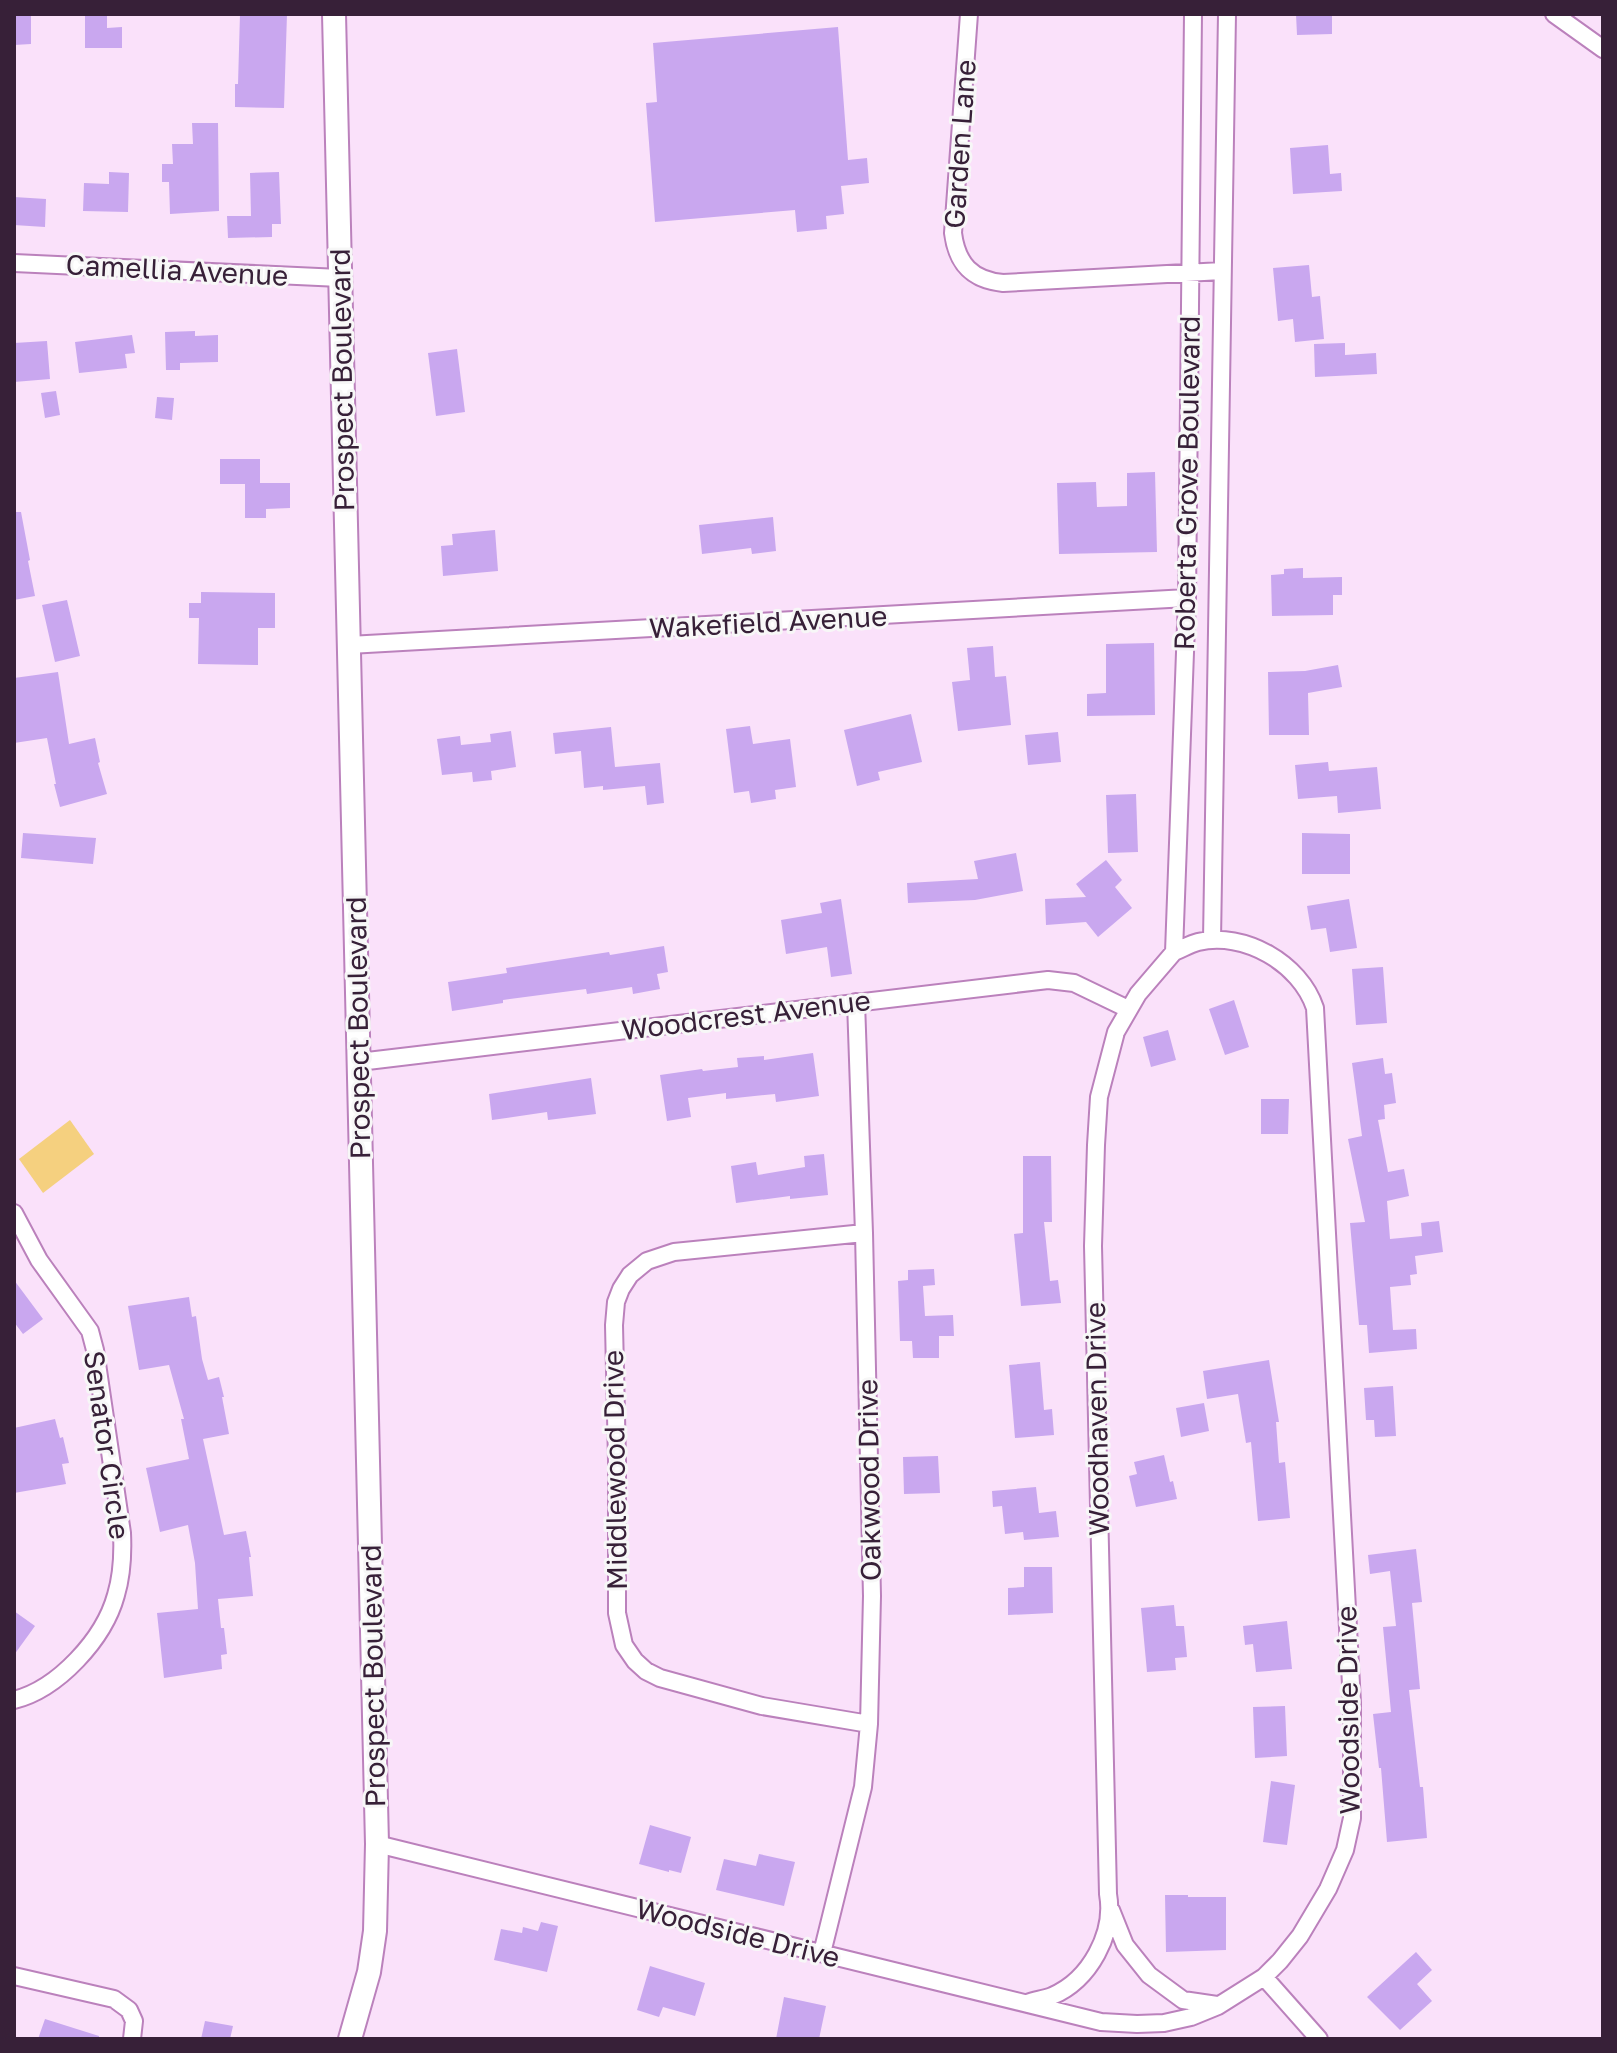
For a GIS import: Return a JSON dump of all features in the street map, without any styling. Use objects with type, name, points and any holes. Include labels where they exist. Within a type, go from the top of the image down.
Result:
[{"type":"main road","name":"Prospect Boulevard","points":[[334,14],[377,1844],[375,1931],[369,1972],[350,2039]]},
{"type":"street","name":"Garden Lane","points":[[969,14],[953,233],[959,258],[968,270],[986,282],[1003,283],[1189,273]]},
{"type":"street","name":"Roberta Grove Boulevard","points":[[1174,952],[1187,598],[1193,14]]},
{"type":"street","name":"Roberta Grove Boulevard","points":[[1212,940],[1227,14]]},
{"type":"street","points":[[1554,14],[1603,49]]},
{"type":"street","name":"Camellia Avenue","points":[[14,263],[340,278]]},
{"type":"street","points":[[1189,273],[1222,271]]},
{"type":"street","name":"Wakefield Avenue","points":[[349,645],[1187,598]]},
{"type":"street","name":"Woodside Drive","points":[[377,1844],[1101,2022],[1164,2023],[1191,2017],[1218,2006],[1264,1977],[1280,1961],[1300,1936],[1328,1889],[1345,1850],[1352,1818],[1352,1703],[1315,1008],[1311,995],[1289,968],[1272,955],[1231,941],[1212,940],[1197,942],[1174,952]]},
{"type":"street","name":"Woodhaven Drive","points":[[1026,2003],[1054,1995],[1080,1977],[1101,1946],[1108,1926],[1093,1232],[1099,1097],[1116,1032],[1138,994],[1174,952]]},
{"type":"street","name":"Woodcrest Avenue","points":[[359,1062],[1048,980],[1074,983],[1128,1009]]},
{"type":"street","name":"Oakwood Drive","points":[[822,1953],[863,1787],[869,1724],[872,1596],[856,1002]]},
{"type":"street","name":"Senator Circle","points":[[14,1213],[39,1260],[90,1331],[123,1555],[116,1597],[102,1627],[88,1646],[62,1675],[14,1700]]},
{"type":"street","name":"Middlewood Drive","points":[[864,1233],[674,1252],[647,1261],[630,1275],[621,1289],[616,1302],[614,1325],[617,1613],[624,1645],[635,1661],[660,1678],[762,1706],[869,1724]]},
{"type":"street","name":"Woodhaven Drive","points":[[1110,1908],[1125,1945],[1149,1975],[1183,2000],[1218,2006]]},
{"type":"street","points":[[14,1976],[114,1999],[129,2010],[134,2021],[132,2039]]},
{"type":"street","points":[[1264,1977],[1319,2039]]},
{"type":"shaded area","points":[[70,1120],[94,1154],[43,1193],[19,1159]]},
{"type":"building","points":[[14,14],[31,14],[31,44],[14,45]]},
{"type":"building","points":[[85,14],[107,14],[107,28],[122,27],[122,48],[85,48]]},
{"type":"building","points":[[240,14],[287,14],[284,108],[235,107]]},
{"type":"building","points":[[1296,14],[1332,14],[1332,34],[1297,35]]},
{"type":"building","points":[[838,27],[848,160],[867,158],[869,183],[841,186],[844,214],[826,216],[827,229],[797,232],[795,210],[655,222],[646,103],[657,102],[653,43]]},
{"type":"building","points":[[192,123],[218,123],[219,211],[170,214],[169,182],[162,182],[162,164],[173,164],[172,144],[193,144]]},
{"type":"building","points":[[1328,145],[1330,174],[1341,173],[1342,191],[1293,194],[1290,148]]},
{"type":"building","points":[[109,172],[129,173],[128,212],[83,211],[84,183],[109,184]]},
{"type":"building","points":[[279,172],[281,224],[272,224],[272,237],[228,238],[227,216],[251,216],[250,173]]},
{"type":"building","points":[[14,197],[46,199],[45,227],[14,225]]},
{"type":"building","points":[[1309,265],[1312,297],[1320,296],[1324,339],[1295,342],[1293,319],[1278,321],[1273,268]]},
{"type":"building","points":[[195,331],[195,336],[218,335],[218,362],[180,363],[180,370],[166,370],[165,332]]},
{"type":"building","points":[[132,335],[135,353],[125,354],[127,368],[79,373],[75,342]]},
{"type":"building","points":[[47,341],[50,379],[14,382],[14,343]]},
{"type":"building","points":[[1345,343],[1345,355],[1376,353],[1377,374],[1315,377],[1314,344]]},
{"type":"building","points":[[457,349],[465,412],[436,416],[428,353]]},
{"type":"building","points":[[56,391],[60,415],[45,418],[41,393]]},
{"type":"building","points":[[157,397],[174,398],[172,420],[155,418]]},
{"type":"building","points":[[220,459],[260,459],[260,483],[290,483],[290,508],[266,509],[266,518],[245,518],[245,484],[220,484]]},
{"type":"building","points":[[1155,472],[1157,552],[1059,554],[1057,483],[1096,482],[1097,507],[1127,506],[1127,473]]},
{"type":"building","points":[[14,512],[21,512],[35,596],[14,600]]},
{"type":"building","points":[[773,517],[776,551],[752,554],[751,548],[702,554],[699,525]]},
{"type":"building","points":[[495,530],[498,571],[443,576],[441,546],[453,545],[452,534]]},
{"type":"building","points":[[1303,568],[1303,578],[1342,577],[1342,595],[1333,595],[1333,615],[1272,616],[1271,575],[1284,574],[1284,569]]},
{"type":"building","points":[[201,592],[275,593],[275,628],[258,628],[258,665],[198,664],[199,618],[189,618],[189,603],[201,603]]},
{"type":"building","points":[[67,600],[80,656],[55,662],[42,605]]},
{"type":"building","points":[[1154,643],[1155,715],[1087,716],[1087,694],[1106,693],[1106,644]]},
{"type":"building","points":[[993,646],[995,677],[1006,676],[1011,725],[958,731],[952,682],[970,680],[967,648]]},
{"type":"building","points":[[1338,665],[1342,687],[1308,693],[1309,735],[1269,735],[1268,672],[1305,671]]},
{"type":"building","points":[[58,672],[69,744],[95,738],[107,794],[60,807],[47,738],[14,743],[14,678]]},
{"type":"building","points":[[911,714],[922,762],[878,772],[880,780],[857,786],[844,730]]},
{"type":"building","points":[[750,726],[753,744],[790,739],[796,787],[775,790],[776,799],[751,803],[749,791],[734,793],[726,729]]},
{"type":"building","points":[[611,727],[615,767],[660,763],[664,803],[647,805],[645,786],[603,790],[603,786],[584,788],[581,751],[555,754],[553,733]]},
{"type":"building","points":[[511,731],[516,767],[491,771],[492,780],[473,782],[472,772],[442,775],[437,739],[460,736],[461,745],[491,742],[490,734]]},
{"type":"building","points":[[1058,732],[1061,762],[1028,765],[1025,735]]},
{"type":"building","points":[[1328,762],[1329,771],[1377,767],[1381,809],[1338,813],[1337,796],[1298,799],[1295,765]]},
{"type":"building","points":[[1136,794],[1138,852],[1108,853],[1106,795]]},
{"type":"building","points":[[23,833],[96,838],[93,864],[21,858]]},
{"type":"building","points":[[1302,833],[1350,834],[1350,874],[1302,874]]},
{"type":"building","points":[[1016,853],[1023,891],[975,900],[908,903],[907,883],[978,879],[974,861]]},
{"type":"building","points":[[1106,860],[1122,880],[1115,887],[1132,908],[1098,937],[1086,922],[1046,925],[1045,899],[1086,897],[1076,884]]},
{"type":"building","points":[[841,899],[852,974],[831,977],[827,947],[786,954],[781,920],[822,913],[820,903]]},
{"type":"building","points":[[1349,899],[1357,948],[1330,952],[1326,928],[1311,930],[1307,906]]},
{"type":"building","points":[[664,946],[668,972],[657,974],[660,989],[633,994],[632,987],[587,994],[586,989],[503,1000],[503,1003],[452,1011],[448,982],[507,973],[506,968]]},
{"type":"building","points":[[1383,967],[1387,1023],[1356,1025],[1352,969]]},
{"type":"building","points":[[1234,1000],[1249,1047],[1225,1055],[1209,1009]]},
{"type":"building","points":[[1168,1030],[1176,1060],[1151,1067],[1143,1037]]},
{"type":"building","points":[[813,1053],[819,1096],[776,1102],[775,1094],[726,1099],[726,1093],[688,1098],[691,1117],[667,1121],[660,1075],[738,1067],[737,1058],[764,1056],[764,1060]]},
{"type":"building","points":[[1383,1058],[1385,1074],[1392,1073],[1396,1103],[1384,1105],[1385,1119],[1378,1120],[1388,1172],[1404,1169],[1409,1196],[1387,1201],[1390,1239],[1422,1236],[1421,1223],[1439,1221],[1443,1252],[1415,1256],[1417,1274],[1410,1275],[1411,1285],[1390,1287],[1393,1330],[1416,1329],[1417,1349],[1369,1353],[1367,1325],[1359,1325],[1350,1223],[1365,1222],[1348,1139],[1362,1136],[1352,1063]]},
{"type":"building","points":[[591,1078],[596,1114],[548,1120],[547,1112],[492,1120],[489,1094]]},
{"type":"building","points":[[1261,1099],[1289,1099],[1288,1134],[1261,1134]]},
{"type":"building","points":[[824,1154],[828,1195],[736,1203],[731,1166],[756,1162],[758,1175],[805,1167],[804,1156]]},
{"type":"building","points":[[1023,1156],[1051,1156],[1052,1222],[1044,1222],[1050,1281],[1058,1280],[1061,1303],[1021,1306],[1014,1234],[1023,1233]]},
{"type":"building","points":[[934,1269],[935,1285],[923,1286],[925,1316],[953,1315],[954,1336],[939,1336],[939,1358],[913,1358],[912,1341],[900,1341],[898,1281],[908,1280],[908,1270]]},
{"type":"building","points":[[14,1280],[43,1319],[23,1334],[14,1322]]},
{"type":"building","points":[[189,1297],[192,1317],[196,1316],[208,1380],[219,1377],[229,1434],[203,1439],[224,1535],[246,1531],[253,1596],[218,1599],[227,1654],[221,1655],[222,1669],[164,1678],[157,1613],[198,1609],[195,1563],[188,1525],[160,1532],[146,1468],[189,1459],[181,1419],[184,1419],[169,1365],[139,1370],[128,1306]]},
{"type":"building","points":[[1269,1360],[1279,1422],[1276,1422],[1279,1463],[1285,1462],[1290,1518],[1258,1521],[1251,1442],[1246,1443],[1238,1394],[1207,1399],[1203,1371]]},
{"type":"building","points":[[1040,1362],[1044,1410],[1052,1409],[1054,1435],[1015,1438],[1009,1365]]},
{"type":"building","points":[[1393,1386],[1396,1436],[1375,1437],[1374,1420],[1366,1420],[1364,1388]]},
{"type":"building","points":[[1204,1403],[1209,1431],[1181,1437],[1176,1408]]},
{"type":"building","points":[[55,1419],[69,1463],[62,1464],[66,1484],[14,1493],[14,1428]]},
{"type":"building","points":[[1164,1455],[1177,1499],[1136,1507],[1129,1476],[1137,1474],[1134,1462]]},
{"type":"building","points":[[938,1456],[940,1493],[904,1494],[903,1457]]},
{"type":"building","points":[[1036,1487],[1039,1513],[1056,1511],[1059,1537],[1024,1540],[1023,1532],[1005,1534],[1002,1506],[993,1507],[992,1491]]},
{"type":"building","points":[[1416,1549],[1422,1602],[1412,1603],[1420,1689],[1409,1690],[1427,1838],[1387,1842],[1373,1714],[1391,1712],[1383,1627],[1396,1626],[1390,1571],[1370,1574],[1368,1555]]},
{"type":"building","points":[[1024,1567],[1052,1567],[1053,1613],[1008,1615],[1008,1588],[1024,1587]]},
{"type":"building","points":[[1174,1605],[1176,1626],[1184,1626],[1187,1657],[1175,1658],[1176,1670],[1147,1672],[1141,1608]]},
{"type":"building","points":[[14,1611],[35,1626],[14,1655]]},
{"type":"building","points":[[1287,1621],[1292,1669],[1256,1672],[1253,1644],[1245,1645],[1243,1626]]},
{"type":"building","points":[[1285,1706],[1287,1756],[1255,1758],[1253,1707]]},
{"type":"building","points":[[1271,1781],[1295,1785],[1287,1845],[1263,1842]]},
{"type":"building","points":[[650,1825],[691,1837],[681,1873],[639,1864]]},
{"type":"building","points":[[759,1854],[795,1862],[784,1906],[716,1890],[724,1859],[756,1866]]},
{"type":"building","points":[[1165,1895],[1226,1897],[1226,1950],[1166,1952]]},
{"type":"building","points":[[541,1922],[558,1926],[547,1972],[494,1960],[501,1929],[522,1933],[523,1927],[538,1931]]},
{"type":"building","points":[[1416,1952],[1432,1970],[1417,1984],[1432,2001],[1400,2030],[1367,1997]]},
{"type":"building","points":[[650,1966],[705,1983],[695,2016],[663,2007],[659,2017],[637,2010]]},
{"type":"building","points":[[784,1997],[826,2006],[819,2039],[776,2039]]},
{"type":"building","points":[[45,2019],[99,2036],[99,2039],[38,2039]]},
{"type":"building","points":[[205,2021],[233,2026],[230,2039],[201,2039]]}]
